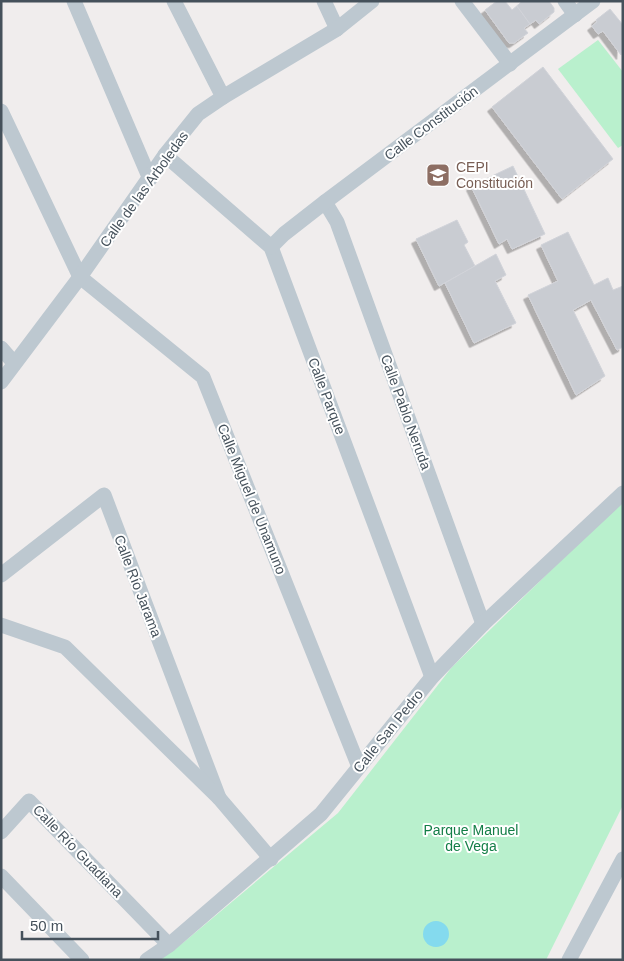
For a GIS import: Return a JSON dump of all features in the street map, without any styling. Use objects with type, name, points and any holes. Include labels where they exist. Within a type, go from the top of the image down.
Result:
[{"type":"street","points":[[74,1],[150,179]]},
{"type":"street","points":[[174,1],[224,97]]},
{"type":"street","points":[[324,1],[337,29]]},
{"type":"street","name":"Calle de las Arboledas","points":[[1,382],[80,277],[165,155],[198,114],[337,29],[372,1]]},
{"type":"street","points":[[462,1],[510,64]]},
{"type":"street","points":[[565,1],[575,15]]},
{"type":"street","name":"Calle Constitución","points":[[271,247],[284,234],[325,202],[593,1]]},
{"type":"street","points":[[1,111],[80,277]]},
{"type":"street","name":"Calle Parque","points":[[165,155],[271,247],[432,676]]},
{"type":"street","name":"Calle Pablo Neruda","points":[[325,202],[340,232],[482,624]]},
{"type":"street","name":"Calle Miguel de Unamuno","points":[[80,277],[203,377],[360,767]]},
{"type":"street","points":[[1,348],[14,363]]},
{"type":"street","name":"Calle San Pedro","points":[[147,960],[170,945],[321,814],[432,676],[482,624],[623,493]]},
{"type":"street","name":"Calle Río Jarama","points":[[1,574],[104,495],[219,798]]},
{"type":"street","name":"Calle Río Jarama","points":[[1,624],[64,647],[219,798],[271,859]]},
{"type":"street","name":"Calle Río Guadiana","points":[[1,832],[29,800],[170,945]]},
{"type":"street","points":[[568,960],[623,859]]},
{"type":"street","points":[[1,876],[82,960]]},
{"type":"green space","points":[[598,40],[623,72],[623,145],[618,148],[558,69]]},
{"type":"green space","name":"Parque Manuel de Vega","points":[[623,500],[623,805],[546,960],[158,960],[184,942],[338,813],[452,667]]},
{"type":"water","points":[[436,921],[445,925],[449,934],[445,943],[436,947],[427,943],[423,934],[427,925]]},
{"type":"building","points":[[497,1],[505,1],[512,10],[517,6],[530,24],[524,28],[528,33],[514,43],[509,43],[485,10]]},
{"type":"building","points":[[522,1],[549,1],[554,8],[554,12],[539,24],[536,20],[530,24],[517,6]]},
{"type":"building","points":[[610,9],[623,25],[621,55],[603,31],[598,34],[592,26],[597,22],[596,20]]},
{"type":"building","points":[[543,67],[613,159],[562,199],[492,107]]},
{"type":"building","points":[[513,166],[545,234],[512,249],[507,239],[499,244],[471,186]]},
{"type":"building","points":[[457,220],[468,242],[464,245],[475,266],[439,286],[416,239]]},
{"type":"building","points":[[568,232],[594,285],[608,278],[613,290],[623,286],[623,347],[617,350],[591,300],[573,310],[605,376],[576,395],[528,295],[558,281],[541,245]]},
{"type":"building","points":[[496,254],[506,275],[495,281],[516,323],[474,343],[445,283]]},
{"type":"place","name":"CEPI Constitución","points":[[438,175]]}]
